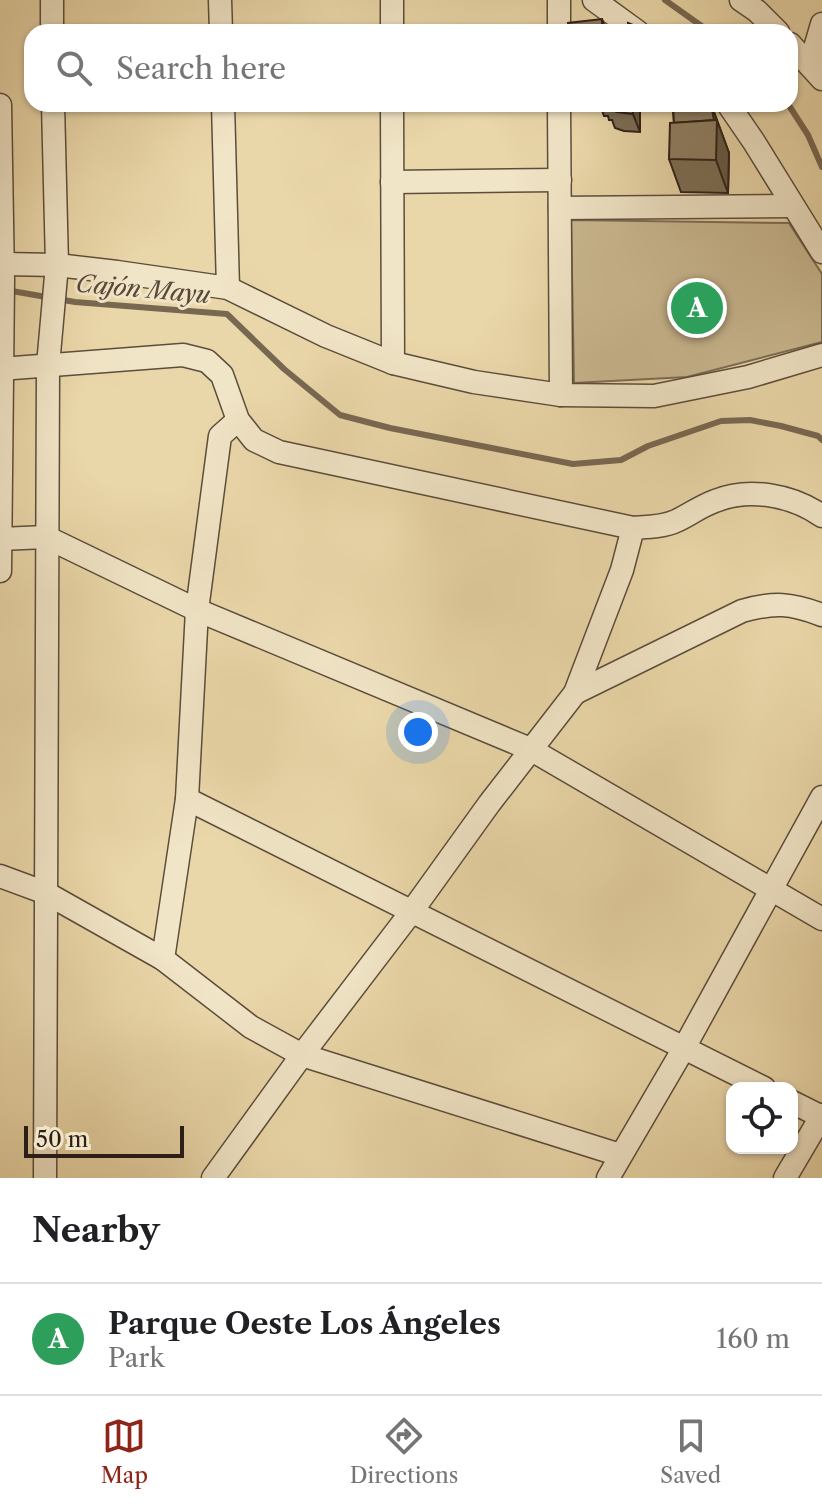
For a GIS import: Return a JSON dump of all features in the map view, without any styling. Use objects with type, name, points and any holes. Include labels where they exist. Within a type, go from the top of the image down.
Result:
[{"type":"street","points":[[52,0],[52,24]]},
{"type":"street","points":[[220,0],[221,24]]},
{"type":"street","points":[[392,0],[392,24]]},
{"type":"street","points":[[559,0],[559,24]]},
{"type":"street","points":[[594,0],[627,24]]},
{"type":"street","points":[[741,0],[770,24]]},
{"type":"street","points":[[816,72],[822,24]]},
{"type":"street","points":[[798,53],[816,72]]},
{"type":"street","points":[[0,105],[3,281],[0,571]]},
{"type":"street","points":[[45,1178],[46,537],[48,365],[55,287],[53,112]]},
{"type":"street","points":[[223,112],[228,288]]},
{"type":"street","points":[[392,112],[393,363]]},
{"type":"street","points":[[559,112],[561,395]]},
{"type":"street","points":[[733,112],[822,252]]},
{"type":"street","points":[[392,182],[560,180]]},
{"type":"street","points":[[560,208],[792,206]]},
{"type":"street","points":[[3,281],[55,287],[117,272],[228,288],[326,336],[393,363],[474,382],[561,395],[654,396],[748,377],[822,355]]},
{"type":"street","points":[[1,369],[183,355],[207,361],[222,375],[238,420],[254,440],[279,452],[633,528],[674,522],[717,500],[747,493],[776,496],[813,509],[822,516]]},
{"type":"street","points":[[163,959],[187,799],[197,610],[220,436],[238,420]]},
{"type":"street","points":[[213,1178],[530,749],[575,693],[622,570],[633,528]]},
{"type":"street","points":[[0,539],[46,537],[197,610],[530,749],[822,919]]},
{"type":"street","points":[[575,693],[742,611],[768,604],[802,607],[822,615]]},
{"type":"street","points":[[608,1178],[684,1048],[822,797]]},
{"type":"street","points":[[187,799],[752,1082]]},
{"type":"street","points":[[0,876],[46,893],[163,959],[251,1027],[302,1055],[620,1155]]},
{"type":"street","points":[[785,1178],[822,1116],[798,1105]]},
{"type":"shaded area","points":[[571,220],[789,223],[822,274],[822,342],[687,377],[574,383]]},
{"type":"building","points":[[602,19],[602,24],[568,23]]},
{"type":"building","points":[[673,112],[712,112],[714,120],[674,123]]},
{"type":"building","points":[[717,120],[716,160],[669,159],[670,123]]},
{"type":"waterway","points":[[665,0],[699,24]]},
{"type":"waterway","points":[[793,112],[808,135],[822,167]]},
{"type":"waterway","name":"Cajón Mayu","points":[[6,290],[75,302],[227,314],[284,369],[340,415],[390,428],[573,464],[621,460],[648,446],[721,421],[750,420],[818,436],[822,440]]},
{"type":"place","name":"Parque Oeste Los Ángeles","points":[[697,308]]}]
